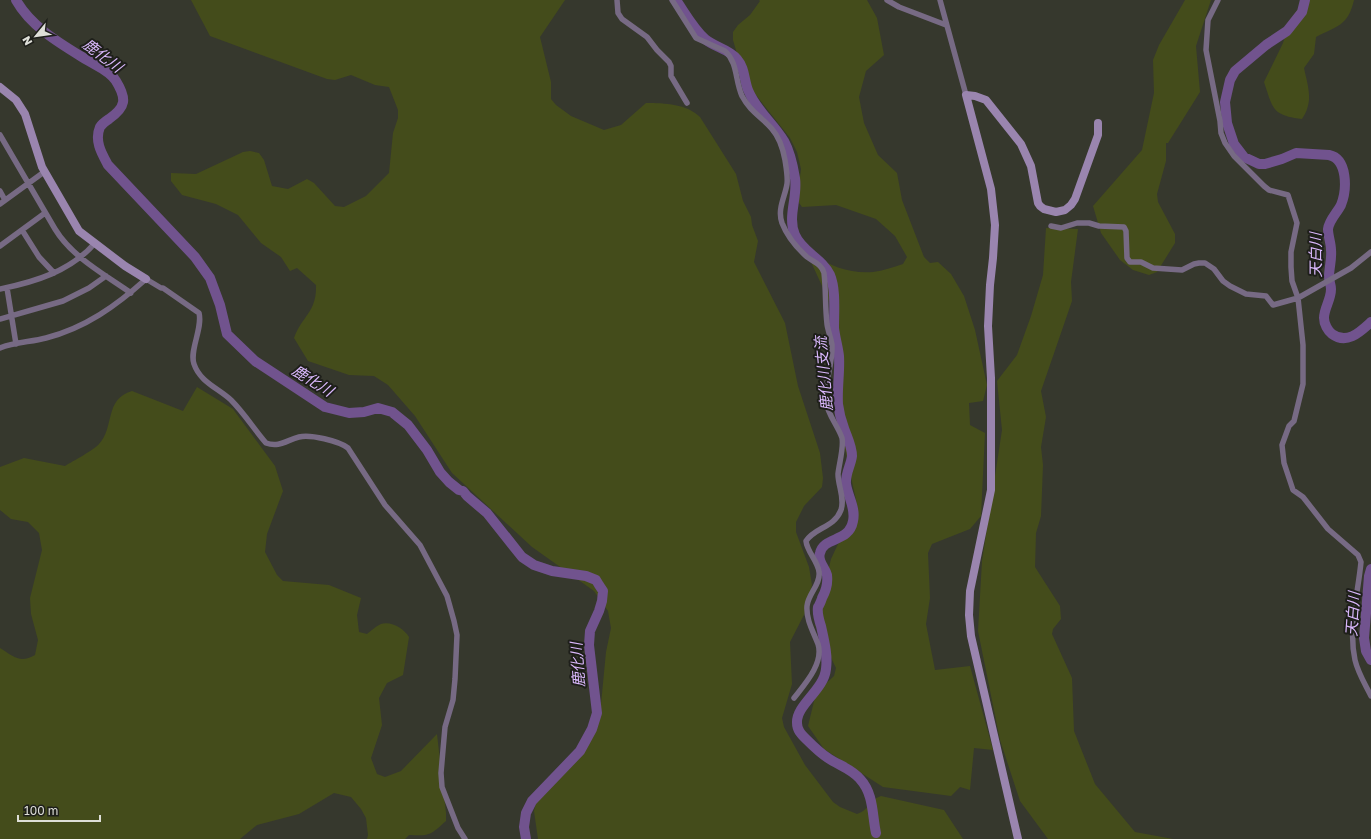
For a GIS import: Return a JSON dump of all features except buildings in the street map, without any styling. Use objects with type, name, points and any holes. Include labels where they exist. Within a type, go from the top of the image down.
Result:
[{"type":"street","points":[[617,0],[618,13],[622,19],[647,37],[669,62],[671,66],[671,76],[687,103]]},
{"type":"street","points":[[672,0],[696,38],[728,53],[735,66],[741,94],[748,107],[773,130],[782,146],[787,184],[780,208],[782,224],[790,238],[806,256],[823,268],[824,273],[827,325],[832,345],[826,403],[843,443],[838,479],[843,500],[838,518],[809,536],[806,541],[806,545],[819,568],[820,574],[810,594],[807,605],[808,619],[818,646],[818,655],[811,674],[794,698]]},
{"type":"street","points":[[888,0],[899,7],[946,25]]},
{"type":"street","points":[[940,0],[991,189],[995,225],[988,326],[991,378],[991,490],[970,591],[970,625],[972,642],[1018,839]]},
{"type":"street","points":[[1218,0],[1208,20],[1206,50],[1221,133],[1225,143],[1234,156],[1264,186],[1269,190],[1288,196],[1297,223],[1291,252],[1291,260],[1292,281],[1298,298],[1303,345],[1303,384],[1294,421],[1289,426],[1282,445],[1284,463],[1293,490],[1303,496],[1328,529],[1358,555],[1361,562],[1354,612],[1354,649],[1359,675],[1371,696]]},
{"type":"street","points":[[0,87],[16,100],[25,114],[44,172],[79,231],[124,266],[163,288],[199,313],[200,319],[193,363],[207,383],[229,399],[266,443],[271,445],[280,445],[300,437],[309,436],[343,444],[348,448],[385,505],[420,545],[447,596],[457,635],[453,700],[445,727],[441,773],[442,786],[447,800],[458,828],[465,839]]},
{"type":"street","points":[[966,94],[986,100],[1021,144],[1031,166],[1038,203],[1040,206],[1051,212],[1065,210],[1074,202],[1098,134],[1098,123]]},
{"type":"street","points":[[0,135],[63,241],[81,257],[131,293]]},
{"type":"street","points":[[0,204],[44,172]]},
{"type":"street","points":[[0,191],[5,200]]},
{"type":"street","points":[[0,246],[45,213]]},
{"type":"street","points":[[1051,226],[1061,228],[1077,223],[1089,223],[1099,226],[1124,227],[1126,231],[1127,258],[1130,262],[1142,262],[1153,268],[1182,270],[1194,264],[1206,263],[1214,269],[1223,281],[1230,286],[1246,294],[1266,296],[1273,305],[1298,298],[1351,268],[1371,252]]},
{"type":"street","points":[[22,230],[39,257],[54,273]]},
{"type":"street","points":[[0,289],[54,273],[81,257],[95,243]]},
{"type":"street","points":[[0,319],[70,298],[89,288],[106,276]]},
{"type":"street","points":[[0,348],[45,338],[76,328],[108,310],[131,293],[146,279]]},
{"type":"street","points":[[7,288],[16,344]]},
{"type":"green space","points":[[191,0],[565,0],[540,37],[551,82],[551,99],[556,105],[571,116],[604,130],[621,125],[646,103],[675,105],[689,109],[700,117],[736,174],[743,201],[751,217],[752,225],[758,241],[754,262],[785,323],[798,386],[820,453],[823,478],[822,487],[804,506],[796,522],[796,532],[809,567],[812,585],[806,611],[790,642],[792,684],[782,718],[784,727],[805,765],[833,802],[840,807],[857,814],[865,810],[873,800],[881,796],[944,810],[963,839],[538,839],[534,811],[538,794],[550,784],[593,728],[601,704],[606,652],[611,628],[608,611],[594,591],[532,547],[452,473],[415,416],[388,385],[374,376],[349,375],[308,361],[294,338],[312,308],[316,294],[316,285],[297,268],[290,271],[281,257],[261,243],[238,215],[216,204],[182,195],[171,181],[171,173],[196,174],[243,152],[250,151],[259,153],[264,160],[272,186],[288,189],[307,179],[314,183],[335,206],[344,207],[366,196],[389,173],[393,133],[398,118],[398,110],[389,87],[375,85],[351,75],[335,80],[327,79],[210,36]]},
{"type":"green space","points":[[759,0],[867,0],[877,18],[884,55],[866,71],[859,97],[864,123],[878,155],[897,173],[902,200],[924,257],[930,263],[938,262],[951,274],[964,296],[975,330],[987,385],[983,401],[969,403],[970,425],[985,433],[981,516],[970,529],[932,544],[928,553],[930,598],[926,624],[935,670],[970,666],[993,750],[974,748],[970,790],[960,787],[951,796],[883,787],[824,749],[808,726],[816,693],[834,676],[836,668],[815,625],[831,559],[838,544],[854,526],[858,509],[839,422],[842,354],[829,301],[811,262],[814,254],[827,263],[842,269],[857,272],[873,272],[903,264],[907,257],[895,236],[876,219],[836,205],[802,207],[797,200],[801,169],[797,152],[790,138],[752,90],[740,64],[733,40],[733,32],[738,25],[750,15],[760,1]]},
{"type":"green space","points":[[1185,0],[1211,0],[1196,46],[1200,92],[1168,143],[1166,143],[1166,161],[1157,194],[1158,202],[1175,234],[1175,243],[1157,272],[1149,275],[1133,270],[1120,260],[1101,233],[1093,206],[1142,150],[1154,93],[1153,60],[1159,45]]},
{"type":"green space","points":[[1304,0],[1354,0],[1352,9],[1341,24],[1316,37],[1314,54],[1304,68],[1309,100],[1306,112],[1302,119],[1279,113],[1272,105],[1264,82],[1283,43],[1291,19]]},
{"type":"green space","points":[[1046,228],[1078,229],[1071,282],[1072,301],[1041,391],[1046,417],[1041,447],[1043,465],[1041,516],[1036,533],[1035,567],[1060,606],[1061,619],[1053,629],[1052,634],[1072,678],[1074,731],[1095,784],[1135,832],[1173,839],[1048,839],[1020,801],[1000,740],[978,631],[982,561],[1002,430],[997,381],[1017,355],[1031,316],[1043,275]]},
{"type":"green space","points":[[197,387],[233,409],[275,466],[283,491],[267,534],[265,552],[277,575],[283,581],[329,585],[361,598],[357,615],[359,632],[367,634],[375,627],[385,623],[401,629],[409,637],[403,675],[387,683],[379,698],[382,725],[371,758],[377,774],[385,777],[401,771],[437,734],[446,821],[430,834],[409,835],[405,839],[367,839],[366,818],[361,809],[351,797],[334,793],[299,814],[257,825],[240,839],[0,839],[0,648],[21,659],[30,658],[35,655],[38,640],[31,614],[30,598],[42,550],[39,533],[28,522],[11,519],[0,510],[0,467],[24,458],[65,466],[99,444],[107,430],[113,407],[117,400],[123,395],[132,391],[183,411]]},
{"type":"waterway","name":"鹿化川","points":[[16,0],[22,10],[38,27],[67,48],[107,72],[113,77],[120,87],[123,98],[122,106],[115,115],[100,127],[98,132],[98,142],[101,152],[108,165],[195,257],[210,278],[220,305],[227,334],[255,361],[325,407],[349,413],[364,412],[378,408],[392,412],[408,425],[427,450],[440,472],[449,482],[459,490],[463,491],[487,513],[522,557],[534,565],[552,571],[586,576],[596,580],[603,591],[599,611],[590,631],[589,645],[597,713],[592,729],[580,751],[532,801],[526,813],[524,827],[526,839]]},
{"type":"waterway","name":"鹿化川支流","points":[[676,0],[693,25],[705,39],[730,53],[737,59],[742,66],[748,90],[755,104],[784,141],[790,154],[796,185],[792,214],[795,235],[802,246],[822,264],[830,275],[832,281],[834,328],[839,356],[838,404],[841,419],[852,452],[846,477],[846,484],[853,507],[854,516],[851,528],[847,533],[826,544],[822,548],[819,556],[827,575],[826,590],[818,607],[818,616],[825,648],[826,669],[824,677],[816,691],[801,710],[798,716],[797,725],[801,734],[817,749],[832,761],[853,772],[865,785],[872,805],[876,833]]},
{"type":"waterway","name":"天白川","points":[[1305,0],[1302,12],[1287,31],[1266,45],[1235,71],[1230,80],[1225,102],[1227,123],[1234,144],[1244,157],[1259,164],[1265,164],[1282,159],[1296,153],[1329,155],[1340,162],[1343,169],[1345,184],[1341,205],[1331,220],[1328,229],[1331,245],[1329,277],[1331,289],[1324,314],[1324,320],[1326,327],[1332,334],[1343,338],[1353,336],[1371,322]]},
{"type":"waterway","name":"天白川","points":[[1371,569],[1369,576],[1364,638],[1366,651],[1371,660]]}]
